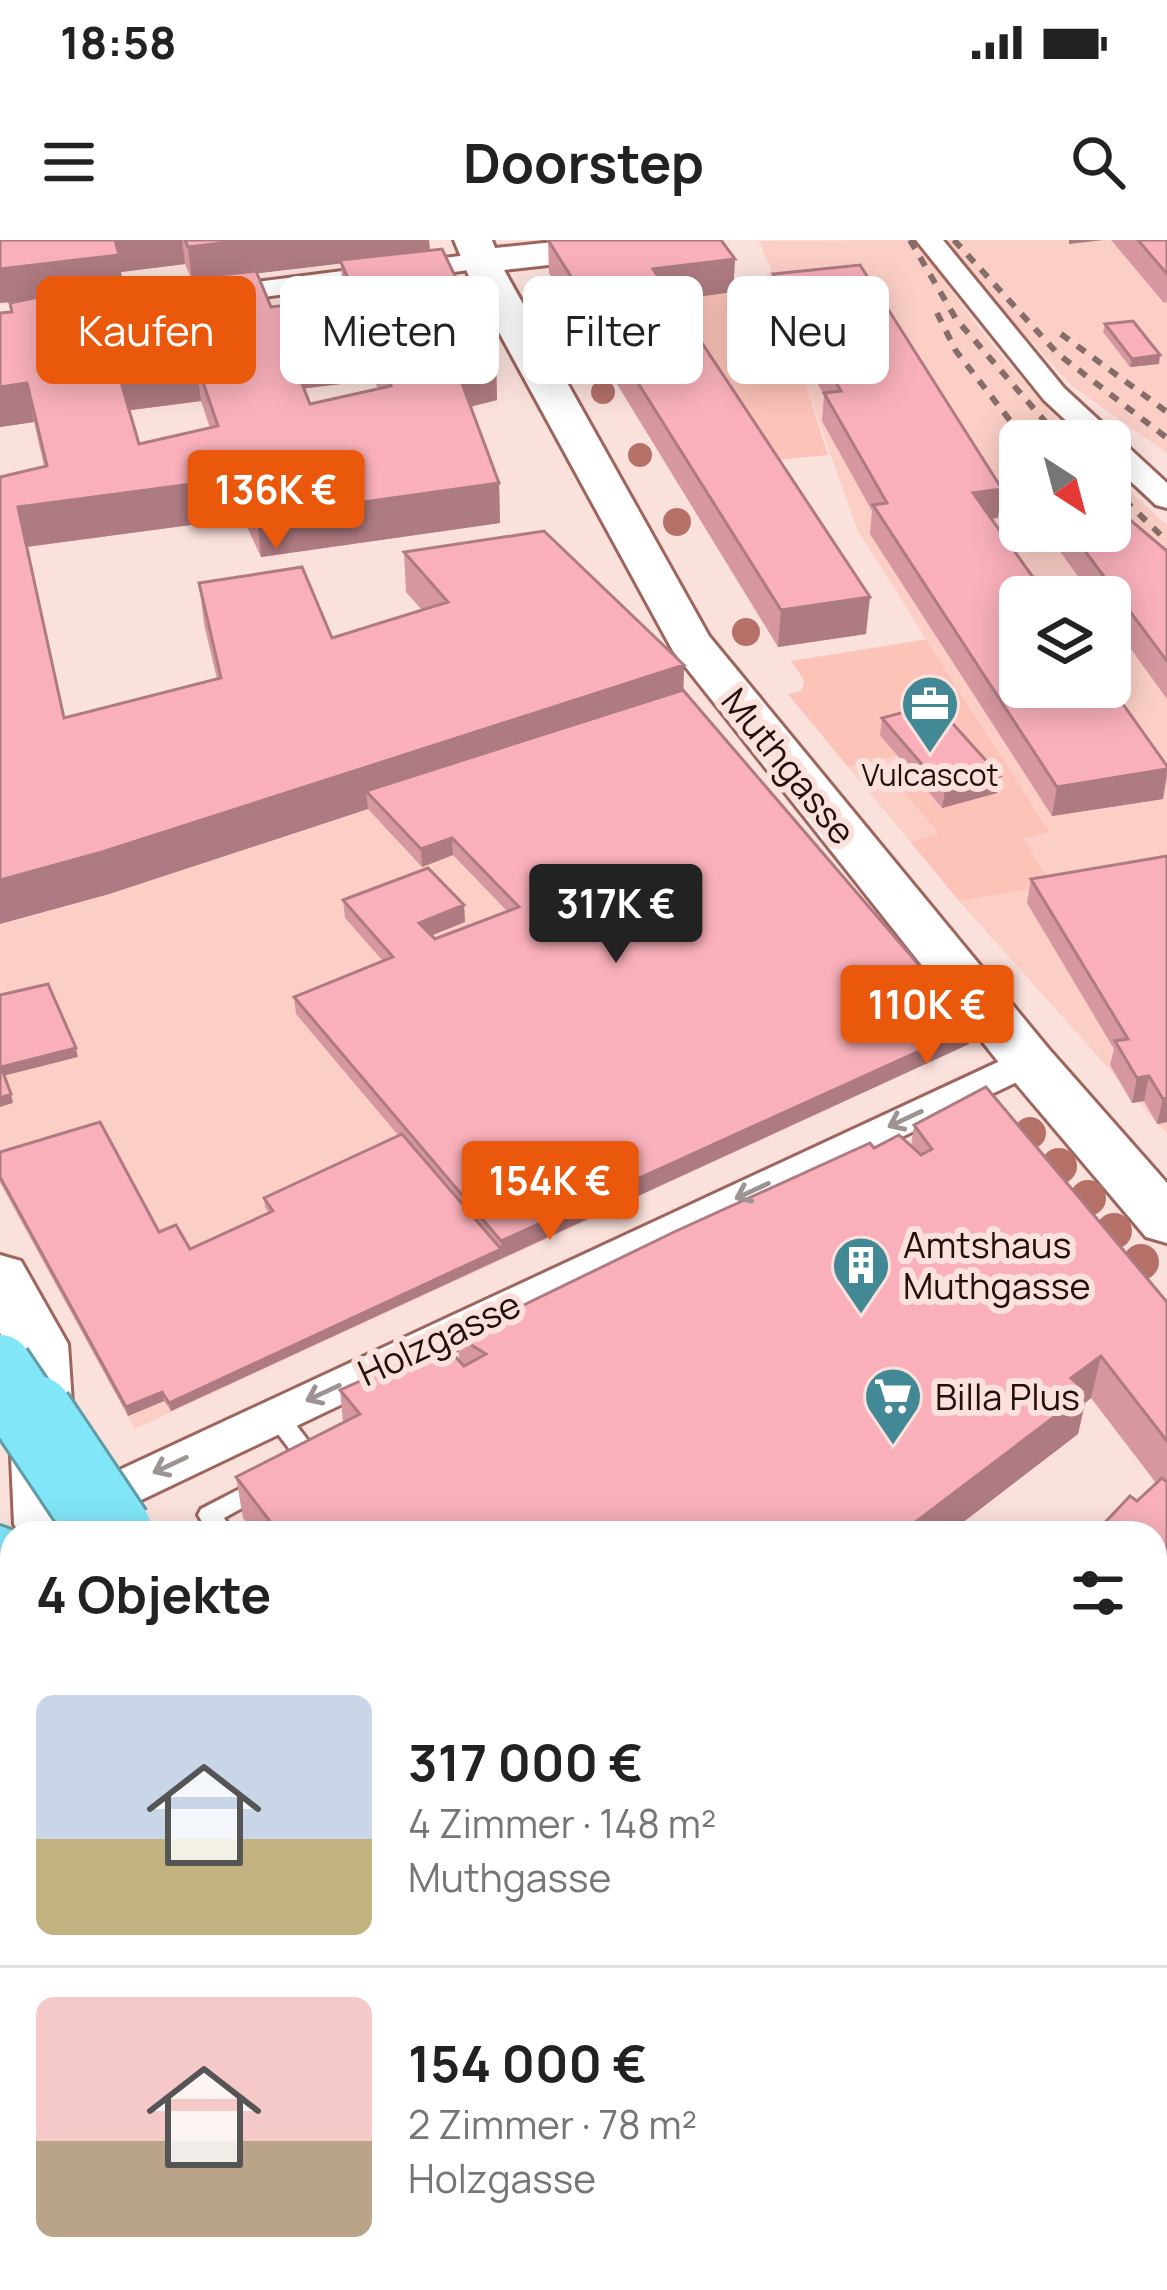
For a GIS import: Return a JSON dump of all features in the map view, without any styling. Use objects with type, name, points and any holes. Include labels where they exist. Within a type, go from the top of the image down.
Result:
[{"type":"highway","points":[[0,1366],[39,1521]]},
{"type":"street","points":[[256,287],[478,251],[675,240]]},
{"type":"street","points":[[929,240],[1054,394],[1082,420]]},
{"type":"street","name":"Muthgasse","points":[[478,251],[678,626],[1028,1061],[1167,1222]]},
{"type":"street","points":[[1131,465],[1167,499]]},
{"type":"street","name":"Holzgasse","points":[[86,1521],[276,1415],[1028,1061]]},
{"type":"street","points":[[0,1276],[37,1344],[44,1521]]},
{"type":"lane","points":[[213,1521],[209,1515],[311,1461],[276,1415]]},
{"type":"shaded area","points":[[923,240],[949,288],[1058,420],[999,420],[999,552],[1131,552],[1131,492],[1167,525],[1167,1134],[959,901],[788,694],[802,691],[804,680],[791,661],[926,639],[857,529],[806,384],[889,384],[889,276],[765,276],[771,270],[759,241]]},
{"type":"shaded area","points":[[938,240],[1167,240],[1167,453],[1131,428],[1131,420],[1120,420],[1072,386]]},
{"type":"shaded area","points":[[727,293],[727,384],[806,384],[828,455],[757,462],[703,379],[703,296]]},
{"type":"shaded area","points":[[926,640],[1050,833],[1023,838],[1052,885],[959,901],[911,842],[939,833],[888,774],[910,769],[898,755],[848,767],[788,694],[802,691],[804,680],[791,661]]},
{"type":"shaded area","points":[[683,707],[969,1044],[135,1429],[0,1183],[0,925],[109,894]]},
{"type":"building","points":[[0,240],[115,240],[119,255],[0,269]]},
{"type":"building","points":[[185,240],[248,240],[188,247]]},
{"type":"building","points":[[548,240],[721,240],[735,259],[653,269],[658,276],[571,276]]},
{"type":"building","points":[[1138,240],[1167,240],[1167,274]]},
{"type":"building","points":[[442,249],[455,276],[347,276],[340,260]]},
{"type":"building","points":[[860,265],[867,276],[774,276]]},
{"type":"building","points":[[256,271],[271,307],[280,306],[280,384],[302,384],[310,404],[390,384],[462,384],[499,483],[257,517],[238,478],[18,507],[64,718],[221,678],[199,583],[302,567],[332,638],[448,602],[404,552],[544,531],[684,665],[102,852],[0,880],[0,477],[47,466],[27,383],[0,387],[0,313],[12,312],[10,303],[36,297],[36,384],[122,384],[139,444],[218,426],[204,384],[256,384],[256,276],[209,276]]},
{"type":"building","points":[[889,311],[999,484],[999,489],[973,493],[999,530],[999,552],[1015,552],[1032,576],[999,576],[999,698],[873,505],[887,503],[824,393],[841,391],[837,384],[889,384]]},
{"type":"building","points":[[1133,321],[1160,355],[1132,359],[1105,324]]},
{"type":"building","points":[[703,345],[870,597],[781,610],[639,384],[703,384]]},
{"type":"building","points":[[1131,521],[1167,551],[1167,661],[1131,613],[1131,576],[1104,576],[1086,552],[1131,552]]},
{"type":"building","points":[[683,690],[972,1027],[501,1241],[294,997],[393,957],[343,900],[428,868],[464,905],[419,923],[435,939],[519,907],[452,838],[421,849],[366,791]]},
{"type":"building","points":[[935,704],[1000,776],[945,791],[882,718]]},
{"type":"building","points":[[1005,708],[1126,708],[1167,766],[1167,769],[1057,787]]},
{"type":"building","points":[[1167,856],[1167,1098],[1163,1099],[1149,1076],[1137,1078],[1115,1041],[1128,1039],[1031,879]]},
{"type":"building","points":[[48,984],[76,1048],[1,1067],[11,1094],[0,1098],[0,995]]},
{"type":"building","name":"Amtshaus Muthgasse","points":[[986,1087],[1167,1302],[1167,1441],[1101,1356],[1071,1378],[1087,1392],[917,1521],[270,1521],[236,1477],[360,1414],[340,1390],[444,1344],[464,1366],[486,1354],[458,1337],[674,1232],[870,1143],[874,1148],[899,1135],[921,1155],[932,1149],[914,1125]]},
{"type":"building","points":[[100,1122],[159,1232],[176,1225],[190,1249],[273,1211],[264,1198],[402,1134],[501,1249],[169,1403],[162,1392],[126,1407],[0,1177],[0,1152]]},
{"type":"building","points":[[1162,1478],[1167,1482],[1167,1521],[1106,1521],[1130,1496],[1137,1501]]},
{"type":"railway","points":[[910,240],[956,319],[1044,420]]},
{"type":"railway","points":[[954,240],[1058,354],[1167,438]]},
{"type":"railway","points":[[937,313],[956,351],[1010,420]]},
{"type":"railway","points":[[1061,334],[1167,412]]},
{"type":"railway","points":[[1131,506],[1167,541]]},
{"type":"place","name":"Vulcascot","points":[[930,755]]},
{"type":"place","name":"Amtshaus Muthgasse","points":[[861,1316]]},
{"type":"place","name":"Billa Plus","points":[[893,1447]]}]
